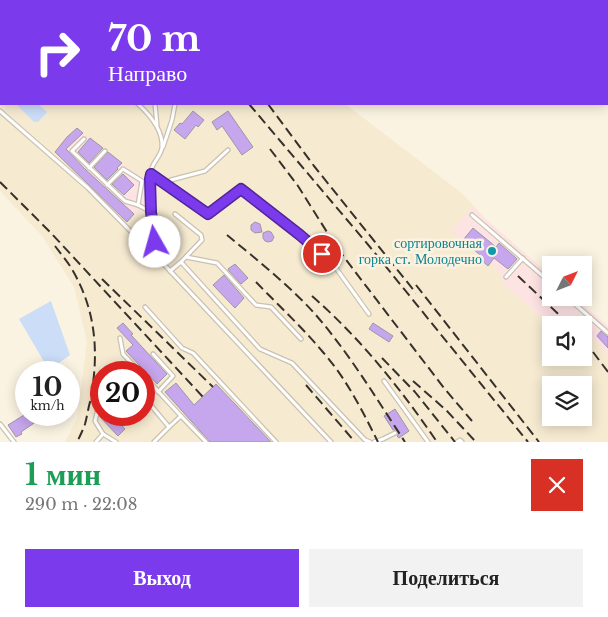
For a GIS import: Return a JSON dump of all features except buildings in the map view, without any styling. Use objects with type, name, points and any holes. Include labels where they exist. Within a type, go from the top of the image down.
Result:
[{"type":"lane","points":[[139,105],[151,116],[160,134],[163,148]]},
{"type":"lane","points":[[155,105],[157,128]]},
{"type":"lane","points":[[157,257],[151,212],[150,179],[152,167],[163,148],[172,120],[174,105]]},
{"type":"lane","points":[[0,111],[88,188],[170,270],[331,442]]},
{"type":"lane","points":[[84,139],[72,151],[125,201],[151,212]]},
{"type":"lane","points":[[166,185],[171,180],[205,171],[228,150]]},
{"type":"lane","points":[[89,168],[105,151]]},
{"type":"lane","points":[[107,185],[123,169],[142,181],[138,205]]},
{"type":"lane","points":[[151,174],[208,214],[241,189],[334,264],[369,314]]},
{"type":"lane","points":[[170,270],[181,262],[202,240],[201,234],[175,214]]},
{"type":"lane","points":[[472,215],[542,275]]},
{"type":"lane","points":[[186,257],[217,264],[256,305],[270,307],[301,338]]},
{"type":"lane","points":[[506,277],[523,258]]},
{"type":"lane","points":[[181,262],[260,349],[292,364],[365,440],[370,442]]},
{"type":"lane","points":[[577,306],[608,333]]},
{"type":"lane","points":[[145,307],[182,348],[193,353],[276,442]]},
{"type":"lane","points":[[120,338],[123,354],[130,361]]},
{"type":"lane","points":[[153,354],[173,376],[158,392]]},
{"type":"lane","points":[[384,381],[428,442]]},
{"type":"lane","points":[[155,389],[206,442]]},
{"type":"lane","points":[[155,410],[170,427]]},
{"type":"lane","points":[[154,442],[181,416]]},
{"type":"lane","points":[[0,424],[14,442]]},
{"type":"lane","points":[[98,426],[103,434],[116,442]]},
{"type":"lane","points":[[374,442],[395,433]]},
{"type":"lane","points":[[96,442],[103,434]]},
{"type":"lane","points":[[456,442],[460,440],[462,442]]},
{"type":"shaded area","points":[[0,105],[346,105],[463,194],[542,281],[542,306],[560,306],[572,316],[542,316],[542,366],[592,366],[592,336],[608,353],[608,442],[65,442],[73,426],[80,426],[80,395],[87,342],[74,287],[42,236],[0,191]]},
{"type":"shaded area","points":[[77,128],[146,181],[144,204],[127,222],[55,152]]},
{"type":"shaded area","points":[[472,207],[542,268],[542,306],[584,306],[608,326],[608,356],[592,338],[592,316],[542,317],[503,284],[502,276],[490,263],[488,266],[478,257],[479,254],[451,231]]},
{"type":"water","points":[[17,105],[39,105],[47,112],[38,122],[34,122]]},
{"type":"water","points":[[51,301],[70,355],[62,361],[44,361],[19,319]]},
{"type":"railway","points":[[250,105],[370,247],[528,442]]},
{"type":"railway","points":[[269,105],[314,166],[416,293]]},
{"type":"railway","points":[[270,149],[298,186],[337,248],[444,388],[472,421]]},
{"type":"railway","points":[[0,182],[51,233],[203,397]]},
{"type":"railway","points":[[227,235],[284,283],[315,314],[351,360],[405,442]]},
{"type":"railway","points":[[55,246],[71,268],[81,287],[87,303],[94,335],[95,368],[93,385],[85,424],[77,442]]},
{"type":"railway","points":[[518,276],[560,316]]},
{"type":"railway","points":[[102,279],[213,387]]},
{"type":"railway","points":[[256,282],[331,361],[353,395],[378,442]]},
{"type":"railway","points":[[416,285],[539,442]]},
{"type":"railway","points":[[312,296],[347,329],[379,365],[437,442]]},
{"type":"railway","points":[[592,351],[608,372]]},
{"type":"railway","points":[[382,358],[415,392],[455,442]]},
{"type":"railway","points":[[413,381],[446,410],[476,442]]},
{"type":"railway","points":[[306,385],[355,442]]},
{"type":"place","name":"сортировочная горка ст. Молодечно","points":[[492,251]]},
{"type":"route","points":[[155,242],[151,212],[151,174],[208,214],[241,189],[322,254]]}]
